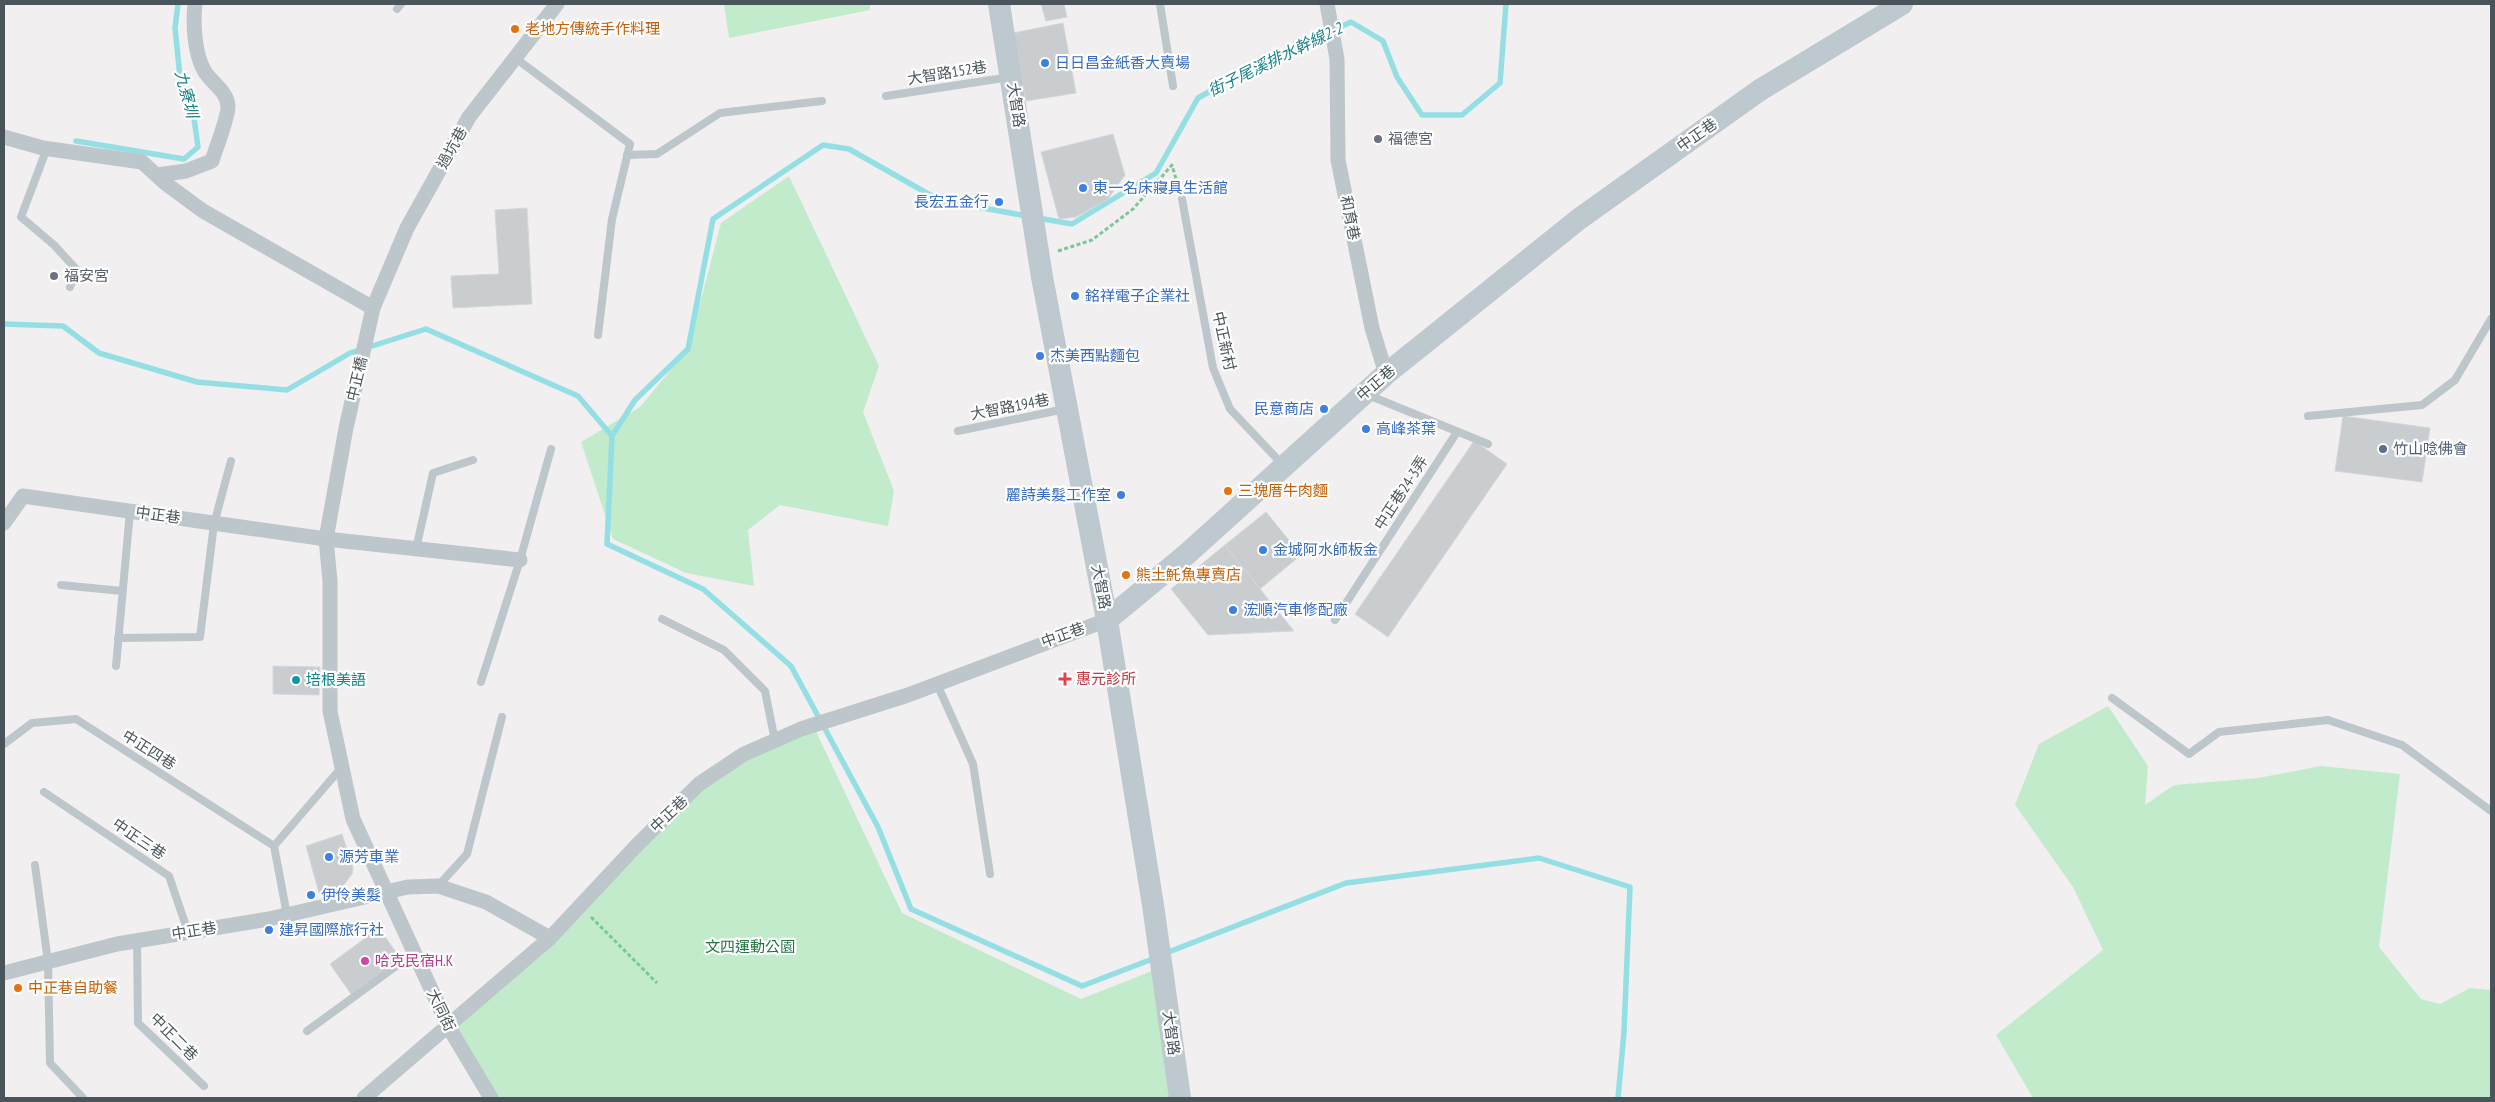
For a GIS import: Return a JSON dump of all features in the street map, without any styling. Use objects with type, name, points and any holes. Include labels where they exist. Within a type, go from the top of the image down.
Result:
[{"type":"street","points":[[156,175],[186,171],[212,161],[229,107],[224,93],[204,71],[199,56],[194,17],[195,4]]},
{"type":"street","name":"過坑巷","points":[[368,329],[374,308],[407,228],[469,117],[556,4]]},
{"type":"street","name":"大智路","points":[[999,4],[1012,76],[1039,258],[1107,620],[1159,942],[1180,1098]]},
{"type":"street","name":"中正巷","points":[[364,1098],[550,938],[637,845],[699,784],[744,754],[813,725],[937,684],[1107,620],[1187,554],[1386,374],[1579,219],[1760,90],[1902,4]]},
{"type":"street","name":"和育巷","points":[[1329,10],[1337,59],[1338,160],[1372,328],[1386,374]]},
{"type":"street","points":[[4,136],[46,148],[142,162],[203,211],[374,308]]},
{"type":"street","name":"中正橋","points":[[326,539],[346,428],[368,329]]},
{"type":"street","name":"中正巷","points":[[4,523],[23,496],[326,539],[520,560]]},
{"type":"street","points":[[326,539],[330,581],[330,711],[353,819],[385,891]]},
{"type":"street","name":"中正巷","points":[[4,973],[137,940],[287,914],[408,887],[438,886],[486,902],[550,938]]},
{"type":"street","name":"大同街","points":[[385,891],[448,1026],[491,1098]]},
{"type":"lane","points":[[1160,4],[1173,86]]},
{"type":"lane","points":[[514,57],[630,144],[612,219],[598,335]]},
{"type":"lane","name":"大智路152巷","points":[[886,96],[1012,76]]},
{"type":"lane","points":[[627,155],[657,154],[720,113],[822,101]]},
{"type":"lane","points":[[46,148],[21,217],[54,245],[77,270],[70,287]]},
{"type":"lane","name":"中正新村","points":[[1182,199],[1213,368],[1230,409],[1284,467]]},
{"type":"lane","points":[[2308,416],[2422,406],[2455,380],[2491,318]]},
{"type":"lane","points":[[1364,393],[1488,444]]},
{"type":"lane","name":"大智路194巷","points":[[958,431],[1067,409]]},
{"type":"lane","name":"中正巷24-3弄","points":[[1335,620],[1457,432]]},
{"type":"lane","points":[[481,682],[520,560],[550,448]]},
{"type":"lane","points":[[416,549],[433,473],[473,460]]},
{"type":"lane","points":[[118,638],[200,637],[214,524],[231,461]]},
{"type":"lane","points":[[116,666],[130,511]]},
{"type":"lane","points":[[61,585],[122,591]]},
{"type":"lane","points":[[662,619],[724,650],[765,691],[775,741]]},
{"type":"lane","points":[[937,684],[973,764],[990,874]]},
{"type":"lane","points":[[2112,698],[2189,754],[2219,732],[2328,720],[2402,745],[2491,811]]},
{"type":"lane","points":[[438,886],[467,854],[502,717]]},
{"type":"lane","name":"中正四巷","points":[[4,744],[32,723],[76,720],[274,846]]},
{"type":"lane","points":[[287,914],[274,846],[342,767]]},
{"type":"lane","name":"中正三巷","points":[[44,792],[169,876],[188,932]]},
{"type":"lane","points":[[35,865],[48,962],[50,1063],[83,1098]]},
{"type":"lane","name":"中正二巷","points":[[137,940],[138,1023],[204,1086]]},
{"type":"lane","points":[[307,1032],[414,953]]},
{"type":"path","points":[[1039,258],[1092,240],[1133,210],[1172,165],[1182,199]]},
{"type":"path","points":[[580,906],[657,983]]},
{"type":"green space","points":[[724,4],[870,4],[870,10],[729,38]]},
{"type":"green space","points":[[789,176],[879,366],[863,412],[894,491],[888,526],[780,505],[748,530],[754,586],[686,573],[613,539],[581,442],[640,407],[688,349],[721,223]]},
{"type":"green space","points":[[2108,706],[2148,766],[2145,805],[2174,785],[2258,778],[2321,766],[2400,774],[2379,947],[2421,999],[2440,1004],[2470,988],[2491,990],[2491,1098],[2033,1098],[1996,1035],[2103,950],[2073,887],[2015,805],[2039,744]]},
{"type":"green space","name":"文四運動公園","points":[[813,725],[902,913],[1081,999],[1162,967],[1181,1098],[496,1098],[456,1027],[699,784]]},
{"type":"building","points":[[1041,4],[1064,4],[1067,17],[1046,21]]},
{"type":"building","name":"日日昌金紙香大賣場","points":[[1063,23],[1076,93],[1026,101],[1013,33]]},
{"type":"building","name":"東一名床寢具生活館","points":[[1113,134],[1125,175],[1107,200],[1076,217],[1059,219],[1041,152]]},
{"type":"building","points":[[527,208],[532,304],[453,308],[451,276],[499,274],[495,210]]},
{"type":"building","name":"竹山唸佛會","points":[[2343,416],[2430,428],[2422,482],[2335,471]]},
{"type":"building","points":[[1474,441],[1507,464],[1388,637],[1355,614]]},
{"type":"building","name":"金城阿水師板金","points":[[1266,512],[1301,555],[1260,589],[1225,545]]},
{"type":"building","name":"浤順汽車修配廠","points":[[1225,545],[1294,631],[1208,635],[1171,589]]},
{"type":"building","name":"培根美語","points":[[273,666],[320,667],[319,695],[273,694]]},
{"type":"building","name":"源芳車業","points":[[342,834],[353,868],[352,874],[343,886],[319,893],[306,846]]},
{"type":"building","name":"哈克民宿H.K","points":[[379,928],[400,958],[351,994],[330,964]]},
{"type":"waterway","name":"九寮圳","points":[[76,141],[184,159],[198,147],[192,104],[180,77],[175,28],[178,4]]},
{"type":"waterway","name":"街子尾溪排水幹線2-2","points":[[1038,218],[1072,224],[1156,173],[1198,98],[1280,53],[1351,22],[1383,41],[1397,77],[1422,115],[1462,115],[1500,83],[1506,4]]},
{"type":"waterway","name":"街子尾溪排水幹線2-2","points":[[612,436],[635,400],[688,349],[713,219],[823,145],[849,149],[939,200],[1027,216]]},
{"type":"waterway","points":[[4,324],[63,326],[99,353],[197,382],[287,390],[350,353],[426,329],[578,396],[612,436],[607,544],[703,589],[791,666],[878,827],[911,909],[1082,986],[1155,958]]},
{"type":"waterway","points":[[1166,953],[1346,883],[1539,858],[1630,887],[1624,1032],[1618,1098]]},
{"type":"place","name":"老地方傳統手作料理","points":[[515,29]]},
{"type":"place","name":"日日昌金紙香大賣場","points":[[1045,63]]},
{"type":"place","name":"福德宮","points":[[1378,139]]},
{"type":"place","name":"東一名床寢具生活館","points":[[1083,188]]},
{"type":"place","name":"長宏五金行","points":[[999,202]]},
{"type":"place","name":"福安宮","points":[[54,276]]},
{"type":"place","name":"銘祥電子企業社","points":[[1075,296]]},
{"type":"place","name":"杰美西點麵包","points":[[1040,356]]},
{"type":"place","name":"民意商店","points":[[1324,409]]},
{"type":"place","name":"高峰茶葉","points":[[1366,429]]},
{"type":"place","name":"竹山唸佛會","points":[[2383,449]]},
{"type":"place","name":"三塊厝牛肉麵","points":[[1228,491]]},
{"type":"place","name":"麗詩美髮工作室","points":[[1121,495]]},
{"type":"place","name":"金城阿水師板金","points":[[1263,550]]},
{"type":"place","name":"熊土魠魚專賣店","points":[[1126,575]]},
{"type":"place","name":"浤順汽車修配廠","points":[[1233,610]]},
{"type":"place","name":"惠元診所","points":[[1065,679]]},
{"type":"place","name":"培根美語","points":[[296,680]]},
{"type":"place","name":"源芳車業","points":[[329,857]]},
{"type":"place","name":"伊伶美髮","points":[[311,895]]},
{"type":"place","name":"建昇國際旅行社","points":[[269,930]]},
{"type":"place","name":"哈克民宿H.K","points":[[365,961]]},
{"type":"place","name":"中正巷自助餐","points":[[18,988]]}]
